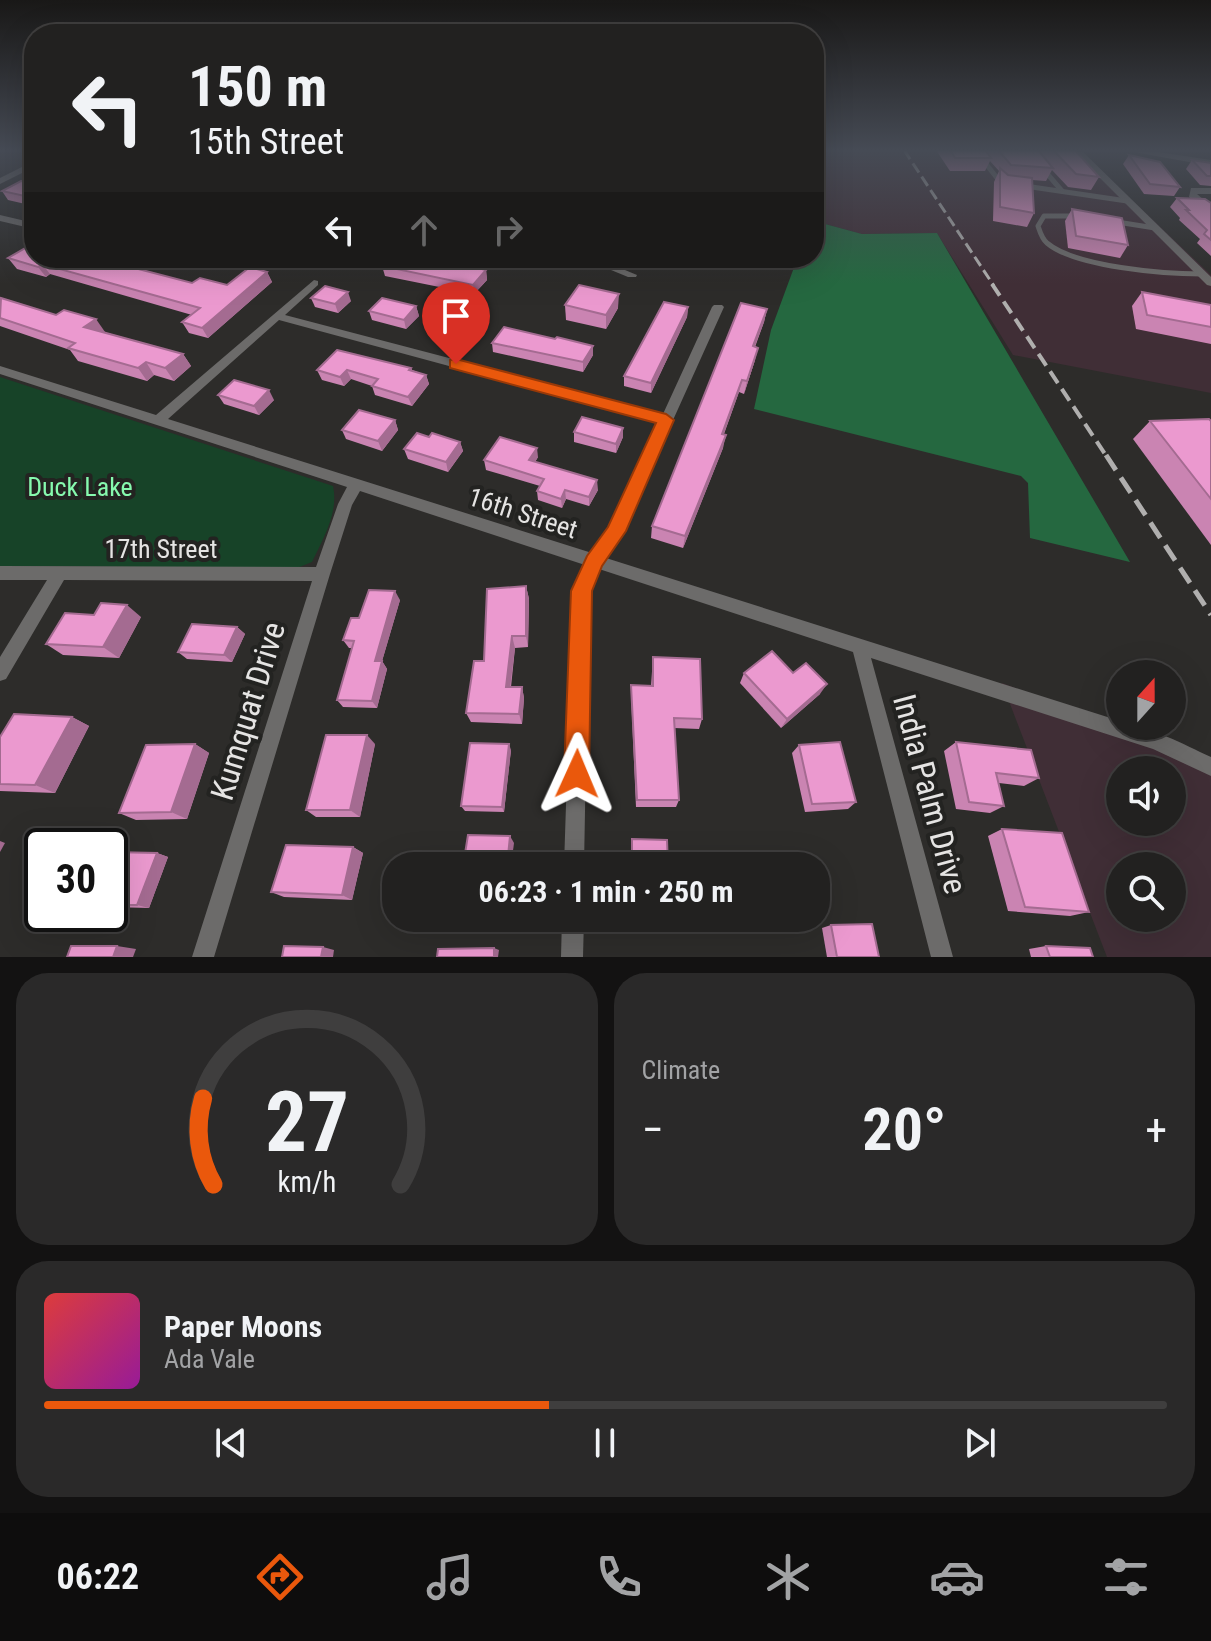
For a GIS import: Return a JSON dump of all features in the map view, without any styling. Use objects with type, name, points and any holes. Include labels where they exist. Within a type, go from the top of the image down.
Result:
[{"type":"street","points":[[1121,195],[1211,283]]},
{"type":"street","points":[[1192,195],[1211,211]]},
{"type":"street","points":[[0,218],[24,224]]},
{"type":"street","points":[[613,268],[632,275]]},
{"type":"street","points":[[158,421],[314,283]]},
{"type":"street","points":[[574,852],[581,591],[594,562],[616,531],[718,307]]},
{"type":"street","points":[[276,316],[666,420]]},
{"type":"street","name":"16th Street","points":[[0,370],[1155,741],[1211,767]]},
{"type":"street","name":"Kumquat Drive","points":[[203,957],[322,574],[345,504],[356,485]]},
{"type":"street","name":"17th Street","points":[[0,573],[322,574]]},
{"type":"street","points":[[0,673],[60,573]]},
{"type":"street","name":"India Palm Drive","points":[[860,647],[942,957]]},
{"type":"street","points":[[572,957],[573,932]]},
{"type":"lane","points":[[1082,195],[1127,201]]},
{"type":"lane","points":[[1087,217],[1049,214],[1040,219],[1038,226],[1047,243],[1071,253],[1164,274],[1202,274]]},
{"type":"lane","points":[[1114,221],[1155,228]]},
{"type":"shaded area","points":[[824,195],[1126,195],[1211,275],[1211,393],[1013,355],[937,233],[862,234],[824,224]]},
{"type":"shaded area","points":[[1002,683],[1106,722],[1106,740],[1153,740],[1211,762],[1211,957],[1107,957]]},
{"type":"green space","points":[[824,224],[862,234],[937,233],[1130,562],[1030,538],[1028,483],[1021,476],[754,409],[771,330],[794,268],[824,268]]},
{"type":"green space","name":"Duck Lake","points":[[0,377],[333,486],[332,515],[312,562],[297,568],[0,566]]},
{"type":"building","points":[[1000,195],[1033,195],[1034,213],[1000,207]]},
{"type":"building","points":[[1177,198],[1205,199],[1211,203],[1211,240],[1204,234],[1207,230]]},
{"type":"building","points":[[1072,209],[1122,218],[1128,245],[1076,236]]},
{"type":"building","points":[[24,249],[24,263],[8,258]]},
{"type":"building","points":[[56,268],[134,268],[192,283],[200,278],[227,285],[249,268],[267,272],[202,328],[182,322],[200,308]]},
{"type":"building","points":[[392,268],[486,270],[473,285]]},
{"type":"building","points":[[579,285],[619,294],[606,315],[565,305]]},
{"type":"building","points":[[325,286],[348,292],[335,304],[311,298]]},
{"type":"building","points":[[1142,292],[1211,305],[1211,327],[1147,315]]},
{"type":"building","points":[[1,298],[56,315],[64,310],[96,319],[84,327],[183,354],[165,368],[146,362],[138,368],[68,348],[75,343],[0,318]]},
{"type":"building","points":[[382,298],[416,306],[404,320],[369,311]]},
{"type":"building","points":[[664,302],[688,307],[651,383],[624,376]]},
{"type":"building","points":[[741,303],[767,309],[753,346],[758,348],[747,381],[742,380],[722,434],[726,435],[685,536],[652,526]]},
{"type":"building","points":[[436,308],[476,318],[465,330],[425,320]]},
{"type":"building","points":[[504,327],[593,346],[583,362],[492,343]]},
{"type":"building","points":[[337,350],[411,368],[409,370],[426,375],[408,397],[372,386],[378,379],[347,370],[340,377],[317,370]]},
{"type":"building","points":[[234,380],[269,390],[254,406],[218,395]]},
{"type":"building","points":[[359,410],[395,420],[378,441],[342,430]]},
{"type":"building","points":[[582,417],[623,428],[616,444],[574,432]]},
{"type":"building","points":[[1150,421],[1211,421],[1211,499]]},
{"type":"building","points":[[417,433],[429,437],[432,433],[460,442],[446,462],[404,449]]},
{"type":"building","points":[[500,437],[537,448],[529,460],[597,480],[589,497],[565,490],[561,499],[537,491],[544,479],[484,460]]},
{"type":"building","points":[[526,586],[526,636],[512,636],[506,687],[522,687],[519,714],[466,713],[474,661],[484,661],[487,589]]},
{"type":"building","points":[[369,590],[395,591],[375,661],[382,661],[372,701],[337,700],[354,641],[343,640],[351,618],[359,618]]},
{"type":"building","points":[[101,603],[127,605],[103,647],[46,644],[65,613],[94,615]]},
{"type":"building","points":[[192,624],[237,627],[224,655],[178,652]]},
{"type":"building","points":[[772,651],[793,673],[806,663],[827,684],[787,719],[744,673]]},
{"type":"building","points":[[653,657],[700,659],[702,719],[674,718],[679,800],[637,800],[631,685],[653,686]]},
{"type":"building","points":[[14,714],[72,717],[35,785],[0,784],[0,737]]},
{"type":"building","points":[[326,735],[367,735],[350,810],[306,810]]},
{"type":"building","points":[[840,742],[856,802],[812,804],[799,745]]},
{"type":"building","points":[[956,742],[1031,750],[1039,778],[996,773],[1004,806],[969,802]]},
{"type":"building","points":[[470,743],[509,744],[502,807],[461,806]]},
{"type":"building","points":[[195,744],[171,812],[119,813],[146,745]]},
{"type":"building","points":[[1002,829],[1062,833],[1089,912],[1025,907]]},
{"type":"building","points":[[468,835],[510,836],[508,852],[465,852]]},
{"type":"building","points":[[632,839],[667,840],[667,852],[632,852]]},
{"type":"building","points":[[286,845],[353,847],[342,895],[271,892]]},
{"type":"building","points":[[128,852],[157,853],[137,905],[128,905]]},
{"type":"building","points":[[872,924],[879,957],[837,957],[831,925]]},
{"type":"building","points":[[71,946],[117,946],[113,957],[67,957]]},
{"type":"building","points":[[284,946],[323,947],[321,957],[282,957]]},
{"type":"building","points":[[1046,946],[1090,948],[1093,957],[1050,957]]},
{"type":"building","points":[[494,948],[494,957],[437,957],[438,949]]},
{"type":"railway","points":[[934,195],[994,286]]},
{"type":"railway","points":[[992,284],[1107,457]]},
{"type":"railway","points":[[1106,455],[1211,615]]},
{"type":"route","points":[[456,364],[666,420],[616,531],[594,562],[581,591],[577,774]]}]
